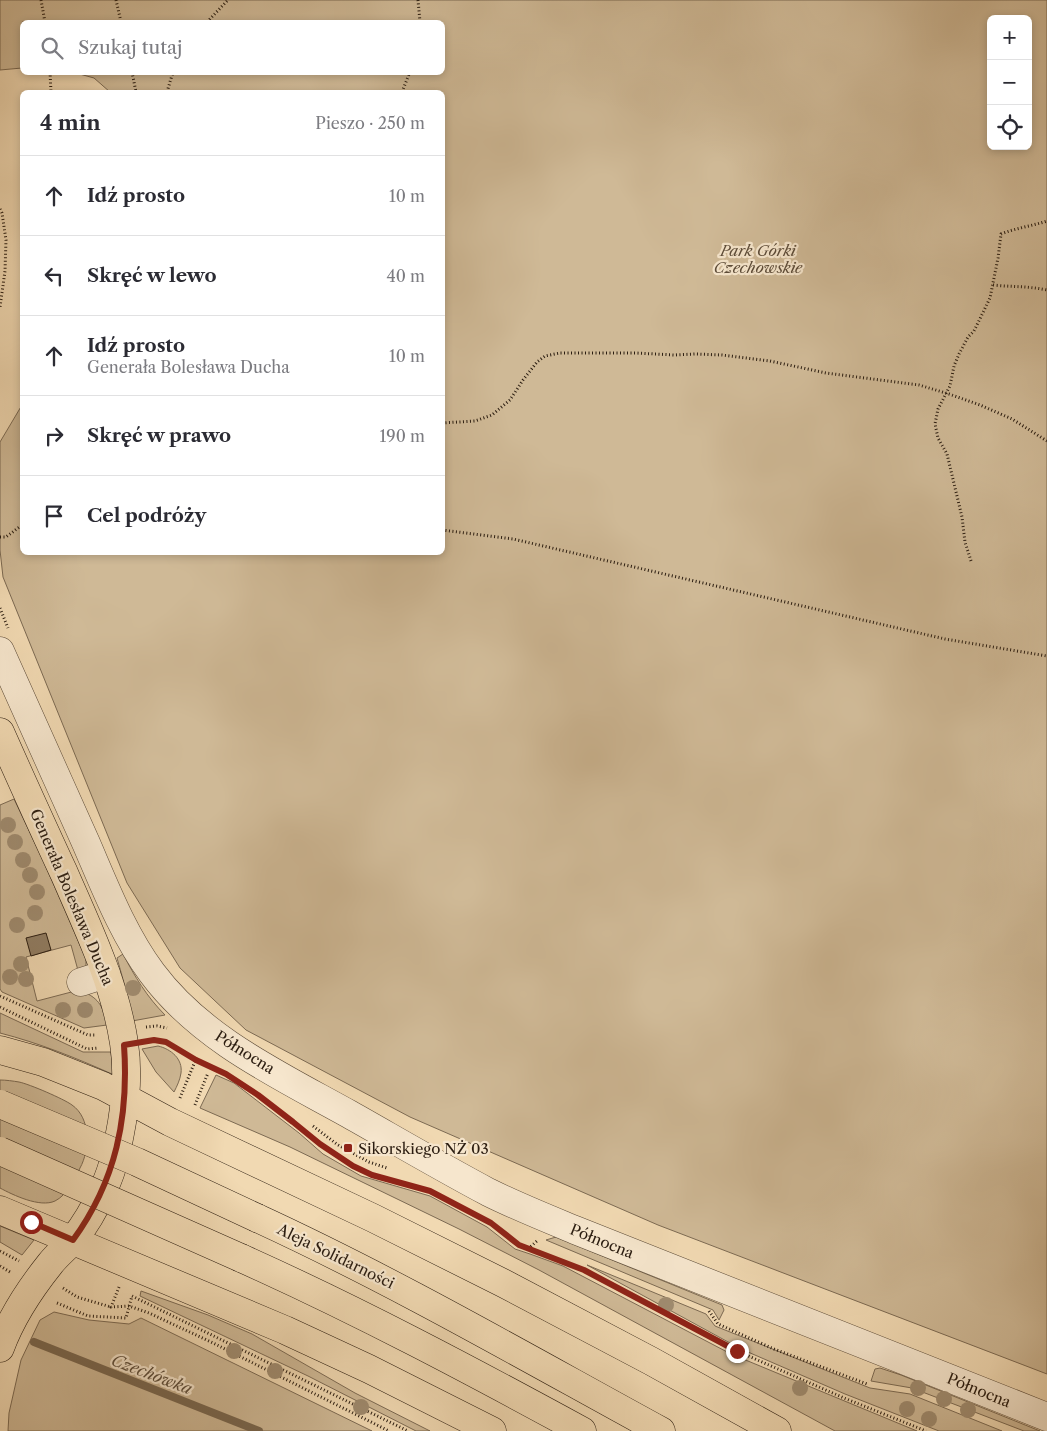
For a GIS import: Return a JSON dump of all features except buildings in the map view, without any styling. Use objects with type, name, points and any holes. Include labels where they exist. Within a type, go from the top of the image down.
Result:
[{"type":"main road","name":"Generała Bolesława Ducha","points":[[0,732],[98,951],[93,978],[119,1016],[113,1040],[126,1075],[119,1140],[105,1186],[87,1221],[33,1286],[15,1316],[0,1348]]},
{"type":"main road","points":[[0,1050],[31,1058],[103,1086],[170,1122],[365,1214],[504,1283],[777,1431]]},
{"type":"main road","name":"Aleja Solidarności","points":[[0,1104],[138,1162],[312,1244],[411,1294],[661,1431]]},
{"type":"main road","points":[[0,1152],[326,1297],[582,1431]]},
{"type":"main road","points":[[0,1210],[286,1330],[369,1369],[492,1431]]},
{"type":"street","name":"Północna","points":[[0,651],[118,914],[143,960],[170,995],[185,1010],[225,1041],[266,1067],[509,1202],[1047,1417]]},
{"type":"path","points":[[41,0],[45,20]]},
{"type":"path","points":[[116,0],[121,20]]},
{"type":"path","points":[[209,20],[228,0]]},
{"type":"path","points":[[418,0],[420,20]]},
{"type":"path","points":[[50,75],[51,90]]},
{"type":"path","points":[[133,75],[136,90]]},
{"type":"path","points":[[168,90],[172,75]]},
{"type":"path","points":[[403,90],[409,75]]},
{"type":"path","points":[[0,209],[6,240],[5,271],[0,306]]},
{"type":"path","points":[[971,561],[965,542],[962,517],[947,454],[936,432],[935,424],[938,409],[950,386],[954,366],[959,354],[968,337],[974,331],[990,298],[1001,234],[1047,221]]},
{"type":"path","points":[[993,284],[1026,286],[1047,290]]},
{"type":"path","points":[[445,424],[475,421],[492,415],[510,400],[537,362],[545,356],[560,352],[674,355],[722,354],[770,361],[826,373],[918,385],[980,405],[1012,419],[1047,441]]},
{"type":"path","points":[[0,537],[6,537],[20,526]]},
{"type":"path","points":[[445,530],[513,539],[945,639],[1047,656]]},
{"type":"path","points":[[0,996],[88,1035],[113,1040],[154,1040],[166,1042],[196,1060],[219,1070]]},
{"type":"path","points":[[0,1007],[87,1049],[113,1040]]},
{"type":"path","points":[[195,1105],[208,1073]]},
{"type":"path","points":[[258,1095],[320,1144],[353,1166],[372,1175],[430,1191]]},
{"type":"path","points":[[529,1248],[538,1241],[551,1220]]},
{"type":"path","points":[[491,1223],[519,1245],[584,1270],[737,1351],[844,1398],[926,1431]]},
{"type":"path","points":[[0,1266],[10,1272]]},
{"type":"path","points":[[57,1303],[88,1316],[126,1318],[132,1296],[408,1431]]},
{"type":"path","points":[[708,1310],[718,1324],[774,1349],[868,1384]]},
{"type":"green space","name":"Park Górki Czechowskie","points":[[0,0],[1047,0],[1047,1374],[658,1225],[410,1117],[246,1030],[180,968],[127,883],[3,577],[0,550],[0,442],[20,408],[20,555],[445,555],[445,90],[108,90],[94,78],[83,75],[445,75],[445,20],[20,20],[20,68],[0,70]]},
{"type":"green space","points":[[14,799],[86,959],[86,968],[79,974],[71,945],[26,957],[37,1001],[79,990],[91,996],[99,1003],[104,1012],[107,1025],[84,1028],[2,992],[0,989],[0,805]]},
{"type":"green space","points":[[123,954],[142,986],[165,1015],[132,1021],[128,997],[117,958]]},
{"type":"green space","points":[[0,1013],[83,1052],[111,1052],[112,1074],[57,1051],[0,1033]]},
{"type":"green space","points":[[158,1046],[172,1052],[180,1063],[181,1076],[174,1092],[156,1072],[142,1049]]},
{"type":"green space","points":[[216,1075],[234,1083],[323,1154],[361,1176],[430,1196],[487,1227],[515,1249],[563,1266],[731,1354],[917,1431],[835,1431],[539,1270],[459,1229],[290,1147],[200,1108]]},
{"type":"green space","points":[[0,1080],[24,1083],[54,1096],[72,1105],[83,1118],[86,1126],[87,1144],[83,1161],[70,1187],[55,1201],[49,1203],[34,1202],[0,1188]]},
{"type":"green space","points":[[0,1226],[34,1240],[22,1255],[0,1242]]},
{"type":"green space","points":[[556,1237],[722,1305],[724,1310],[719,1320],[713,1310],[546,1240]]},
{"type":"green space","points":[[587,1265],[706,1314],[715,1326],[870,1388],[910,1394],[1002,1431],[939,1431],[845,1394],[741,1349]]},
{"type":"green space","points":[[141,1291],[208,1315],[252,1334],[355,1393],[430,1431],[416,1431],[308,1376],[140,1296]]},
{"type":"green space","points":[[54,1312],[89,1320],[129,1324],[141,1318],[372,1431],[8,1431],[9,1413],[21,1360],[40,1320]]},
{"type":"green space","points":[[880,1368],[1040,1431],[1024,1431],[912,1388],[871,1381],[875,1369]]},
{"type":"waterway","name":"Czechówka","points":[[34,1342],[259,1431]]},
{"type":"place","name":"Sikorskiego NŻ 03","points":[[348,1148]]},
{"type":"route","points":[[31,1222],[73,1240],[87,1221],[105,1186],[117,1150],[125,1098],[124,1045],[154,1040],[166,1042],[196,1060],[226,1074],[258,1095],[320,1144],[353,1166],[372,1175],[430,1191],[491,1223],[519,1245],[584,1270],[737,1351]]}]
